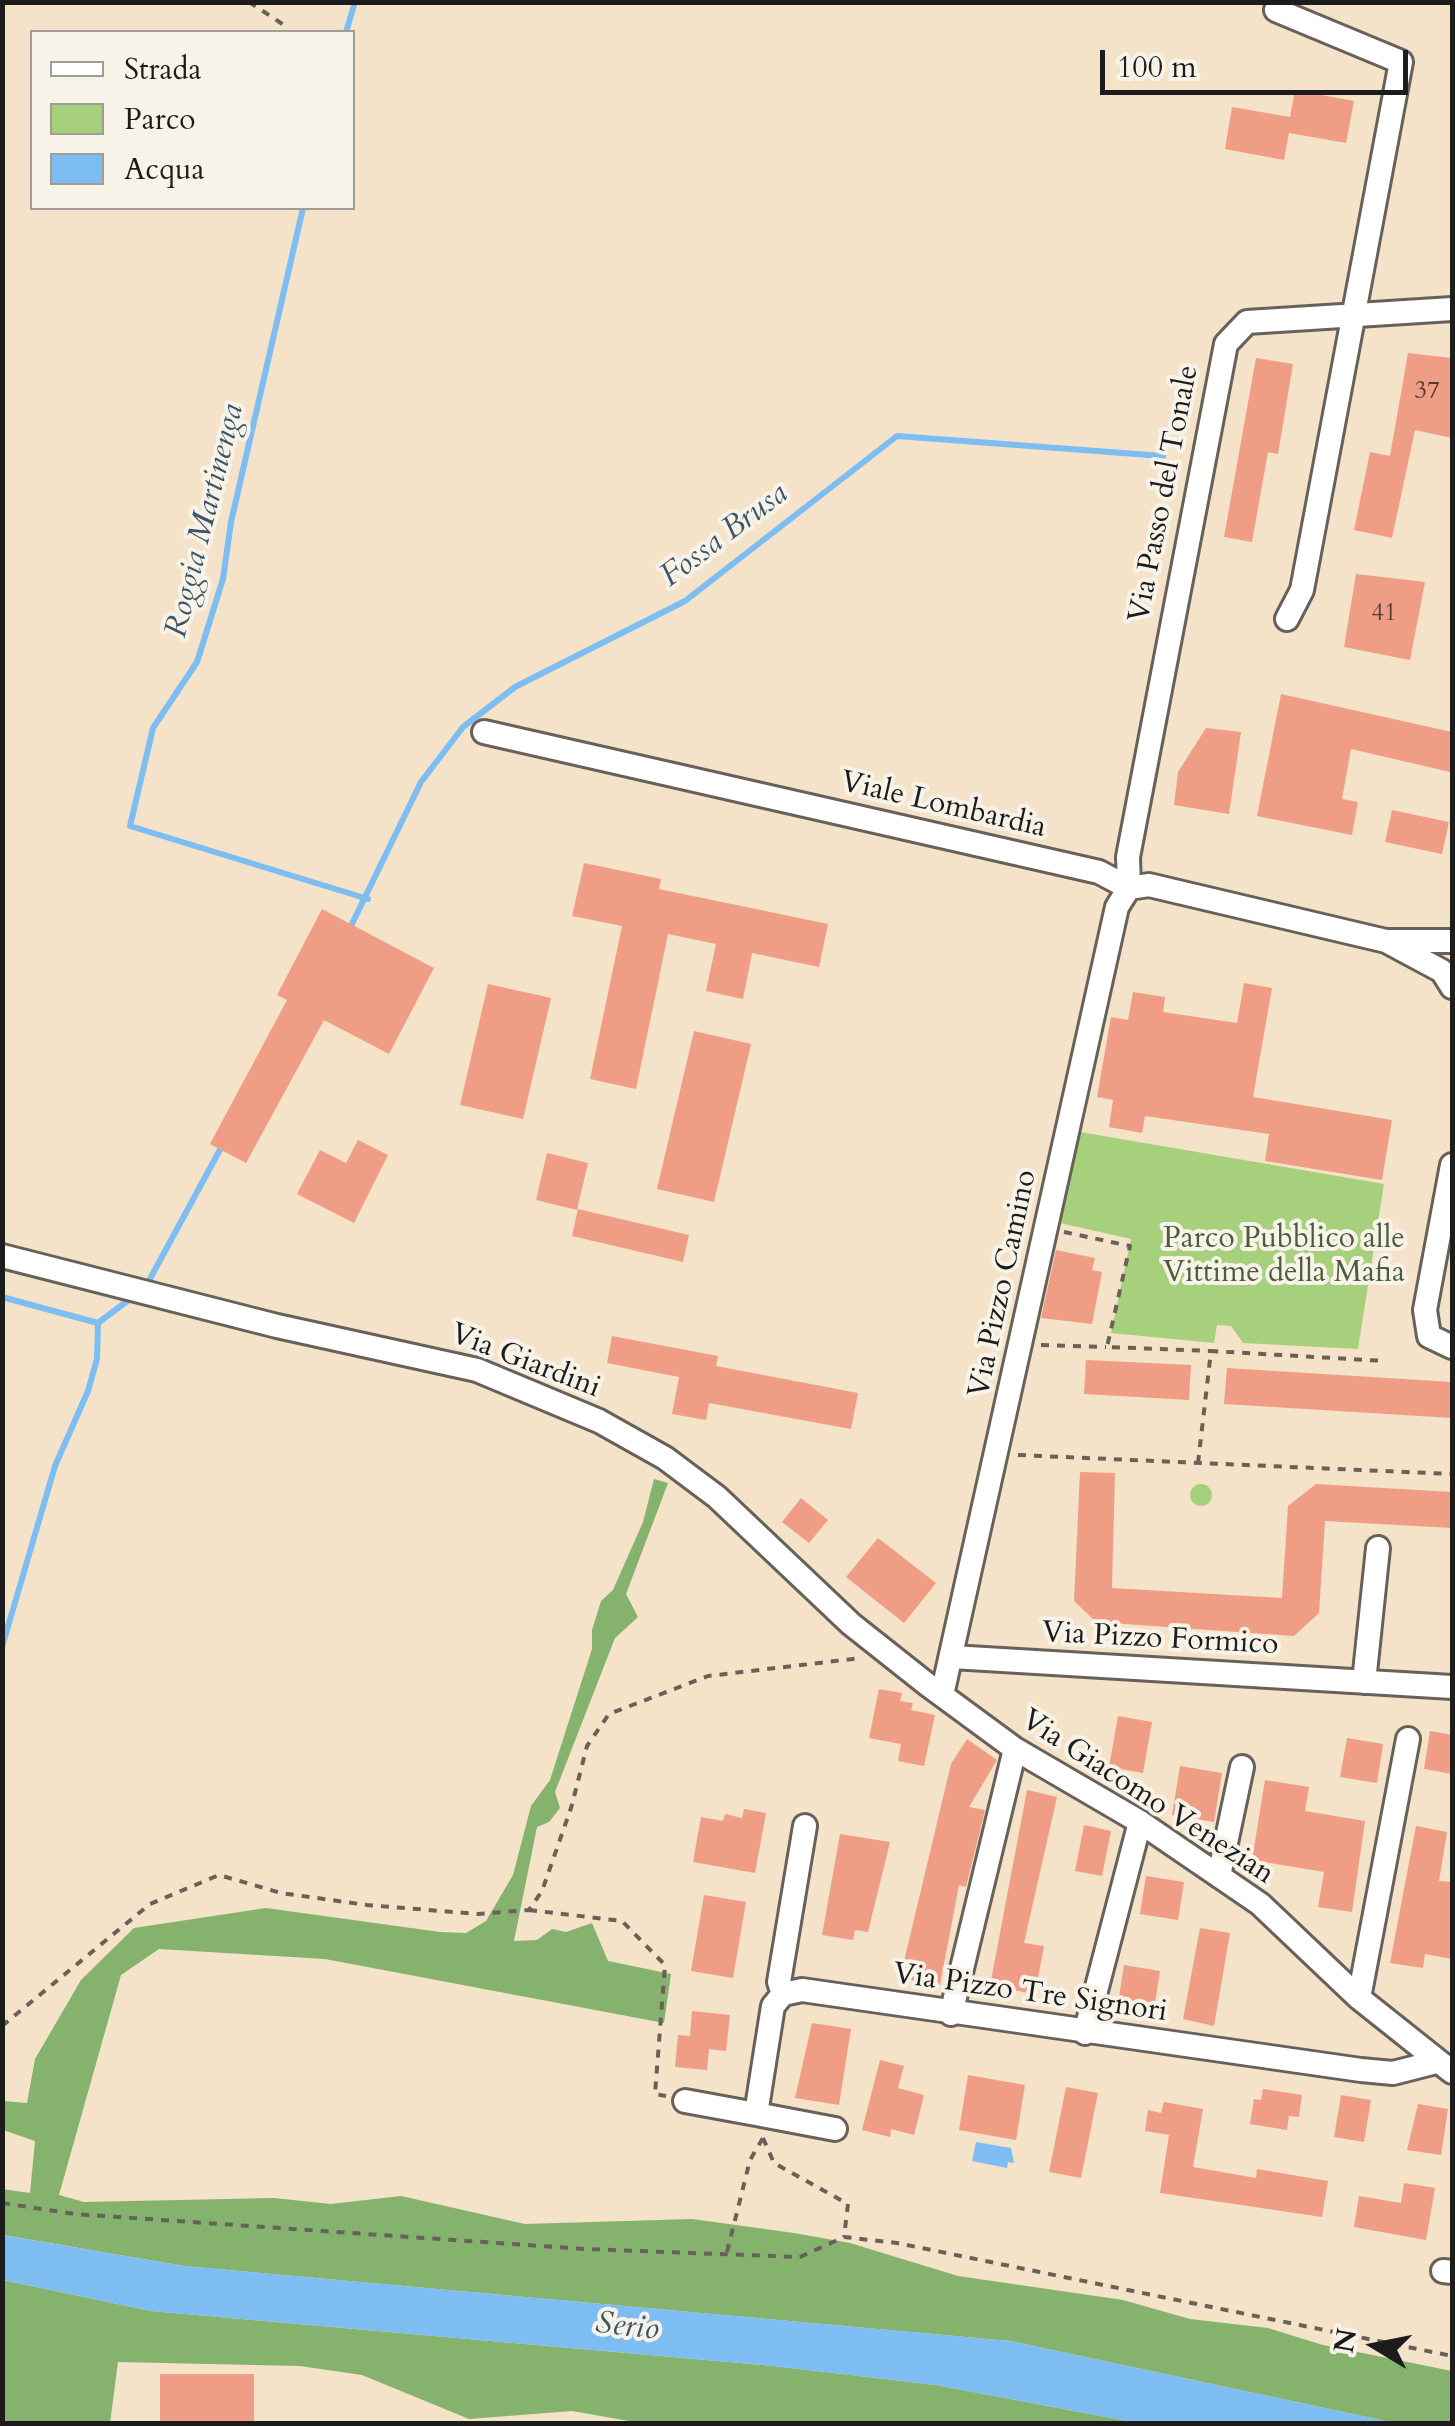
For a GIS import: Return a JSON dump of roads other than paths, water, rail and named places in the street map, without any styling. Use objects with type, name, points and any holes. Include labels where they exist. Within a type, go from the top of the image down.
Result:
[{"type":"street","points":[[1276,10],[1401,62],[1302,590],[1286,619]]},
{"type":"street","name":"Via Passo del Tonale","points":[[1129,888],[1132,838],[1226,344],[1247,322],[1452,309]]},
{"type":"street","name":"Viale Lombardia","points":[[484,732],[1099,872],[1129,888],[1149,885],[1386,942],[1452,941]]},
{"type":"street","name":"Via Pizzo Camino","points":[[942,1696],[1117,908],[1129,888]]},
{"type":"street","name":"Viale Lombardia","points":[[1386,942],[1442,972],[1452,986]]},
{"type":"street","points":[[1452,957],[1452,975]]},
{"type":"street","points":[[1452,1166],[1425,1310],[1429,1336],[1452,1347]]},
{"type":"street","name":"Via Giardini","points":[[2,1256],[277,1326],[431,1358],[530,1390],[598,1422],[678,1468],[717,1497],[851,1624],[942,1696]]},
{"type":"street","points":[[1364,1682],[1378,1548]]},
{"type":"street","name":"Via Pizzo Formico","points":[[952,1657],[1452,1687]]},
{"type":"street","name":"Via Giacomo Venezian","points":[[942,1696],[1015,1749],[1140,1822],[1260,1904],[1359,1998],[1444,2067]]},
{"type":"street","points":[[1359,1998],[1408,1738]]},
{"type":"street","points":[[951,2014],[1015,1749]]},
{"type":"street","points":[[1219,1876],[1242,1767]]},
{"type":"street","points":[[1085,2034],[1140,1822]]},
{"type":"street","points":[[756,2114],[773,2006],[784,1994],[779,1982],[805,1826]]},
{"type":"street","name":"Via Pizzo Tre Signori","points":[[784,1994],[802,1990],[1085,2034],[1393,2073],[1444,2067]]},
{"type":"street","points":[[684,2101],[835,2129]]},
{"type":"water","points":[[976,2142],[1011,2148],[1014,2163],[1008,2162],[1007,2168],[972,2161]]},
{"type":"water","name":"Serio","points":[[2,2235],[184,2266],[1010,2341],[1395,2423],[1138,2423],[936,2385],[774,2366],[151,2311],[3,2280]]},
{"type":"waterway","name":"Roggia Martinenga","points":[[347,30],[355,2]]},
{"type":"waterway","name":"Roggia Martinenga","points":[[303,210],[231,522],[223,579],[197,662],[153,728],[130,826],[368,899]]},
{"type":"waterway","name":"Fossa Brusa","points":[[350,928],[421,782],[463,727],[515,687],[685,601],[897,436],[1163,456]]},
{"type":"waterway","points":[[145,1288],[222,1146]]},
{"type":"waterway","points":[[2,1297],[98,1323],[134,1296]]},
{"type":"waterway","points":[[2,1647],[55,1466],[88,1391],[97,1359],[98,1323]]},
{"type":"park label","name":"Parco Pubblico alle Vittime della Mafia","points":[[1284,1257]]}]
